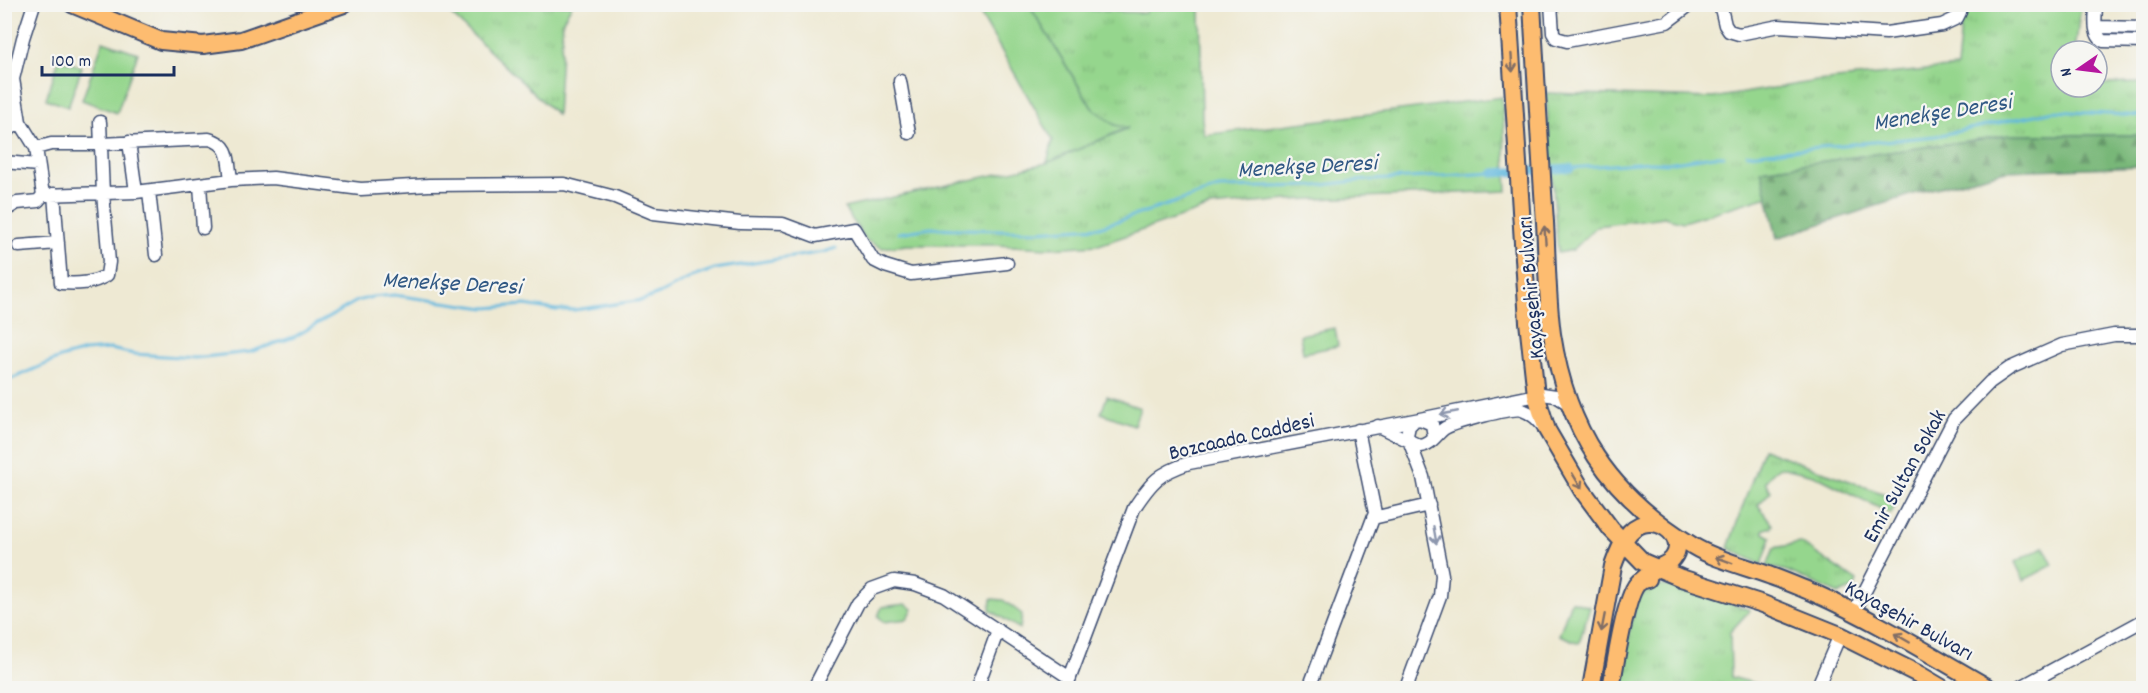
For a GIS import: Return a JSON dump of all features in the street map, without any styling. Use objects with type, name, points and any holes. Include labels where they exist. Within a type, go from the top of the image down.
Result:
[{"type":"main road","points":[[72,4],[161,41],[203,45],[241,40],[344,4]]},
{"type":"main road","name":"Kayaşehir Bulvarı","points":[[1508,4],[1528,322],[1536,395],[1547,430],[1582,490],[1623,543],[1643,562],[1681,578],[1763,604],[1840,635],[1942,688]]},
{"type":"main road","name":"Kayaşehir Bulvarı","points":[[1532,4],[1552,332],[1569,404],[1582,435],[1614,483],[1665,528],[1695,547],[1812,592],[1854,612],[1989,688]]},
{"type":"main road","points":[[1598,512],[1607,533],[1613,566]]},
{"type":"main road","points":[[1591,688],[1613,566],[1628,534],[1645,522],[1655,522],[1677,540],[1678,549],[1667,565],[1656,568],[1640,582],[1632,593],[1611,688]]},
{"type":"main road","points":[[1640,582],[1664,575],[1681,578]]},
{"type":"main road","points":[[1801,619],[1786,603],[1786,594],[1794,590],[1812,592]]},
{"type":"main road","points":[[1920,675],[1929,676],[1935,672],[1936,665],[1933,656]]},
{"type":"street","points":[[34,4],[13,79],[20,122],[36,148],[38,165],[49,195],[58,243],[61,283],[76,284],[98,281],[107,275],[109,262],[100,122]]},
{"type":"street","points":[[1551,4],[1553,33],[1556,38],[1567,41],[1667,22],[1691,4]]},
{"type":"street","points":[[1720,4],[1725,25],[1729,31],[1739,34],[1779,26],[1886,33],[1951,22],[1957,18],[1961,4]]},
{"type":"street","points":[[2096,4],[2097,35],[2103,41],[2144,42]]},
{"type":"street","points":[[2096,27],[2144,28]]},
{"type":"street","points":[[900,81],[909,133]]},
{"type":"street","points":[[4,133],[20,122]]},
{"type":"street","points":[[36,148],[51,144],[209,139],[219,141],[226,148],[231,180]]},
{"type":"street","points":[[129,142],[136,192]]},
{"type":"street","points":[[4,162],[38,165]]},
{"type":"street","points":[[4,211],[17,203],[38,201],[49,195],[149,191],[231,180],[273,178],[361,189],[429,184],[564,184],[615,197],[653,213],[740,223],[783,224],[815,236],[854,229],[873,260],[911,274],[1006,263]]},
{"type":"street","points":[[200,185],[203,228]]},
{"type":"street","points":[[149,191],[156,255]]},
{"type":"street","points":[[19,246],[58,243]]},
{"type":"street","name":"Emir Sultan Sokak","points":[[1854,612],[1954,419],[1990,382],[2010,368],[2062,345],[2114,335],[2144,335]]},
{"type":"street","points":[[1519,400],[1533,372]]},
{"type":"street","points":[[1536,395],[1556,396],[1569,404]]},
{"type":"street","name":"Bozcaada Caddesi","points":[[1068,683],[1134,508],[1150,485],[1169,469],[1189,463],[1536,395]]},
{"type":"street","points":[[1377,426],[1412,443],[1424,446],[1446,428],[1457,423],[1517,409],[1528,412],[1547,430]]},
{"type":"street","points":[[1406,688],[1442,586],[1424,477],[1407,435],[1408,426],[1420,419],[1432,424],[1434,437]]},
{"type":"street","points":[[1310,688],[1375,513],[1358,430]]},
{"type":"street","points":[[1373,518],[1429,506]]},
{"type":"street","points":[[814,688],[858,603],[872,589],[894,581],[915,584],[944,595],[998,630],[1068,683]]},
{"type":"street","points":[[2019,688],[2144,620]]},
{"type":"street","points":[[977,688],[998,630]]},
{"type":"street","points":[[1817,688],[1840,635]]},
{"type":"green space","points":[[441,5],[572,5],[563,20],[557,115]]},
{"type":"green space","points":[[975,5],[1029,5],[1092,108],[1115,125],[1127,128],[1047,163],[1053,140]]},
{"type":"green space","points":[[1029,5],[1146,13],[1147,5],[1200,5],[1204,135],[1502,97],[1507,191],[1289,200],[1210,207],[1099,245],[1048,248],[995,245],[907,245],[882,248],[867,241],[844,208],[1047,163],[1126,129],[1115,125],[1092,108]]},
{"type":"green space","points":[[1963,5],[2081,5],[2077,39],[2049,39],[2049,99],[2109,99],[2109,84],[2143,83],[2143,135],[2010,135],[1762,170],[1768,196],[1683,222],[1664,217],[1597,226],[1573,250],[1558,253],[1546,93],[1713,98],[1817,81],[1957,67]]},
{"type":"green space","points":[[103,41],[138,53],[117,113],[82,100]]},
{"type":"green space","points":[[59,59],[82,67],[68,107],[46,99]]},
{"type":"green space","points":[[2010,135],[2143,135],[2143,166],[2006,171],[1923,191],[1777,238],[1761,170]]},
{"type":"green space","points":[[1335,328],[1338,346],[1303,353],[1300,335]]},
{"type":"green space","points":[[1107,396],[1140,408],[1134,425],[1101,413]]},
{"type":"green space","points":[[1763,449],[1898,499],[1891,514],[1814,475],[1780,467],[1765,482],[1771,491],[1758,505],[1772,524],[1771,527],[1763,530],[1771,537],[1762,565],[1728,548]]},
{"type":"green space","points":[[1801,543],[1857,581],[1854,588],[1839,594],[1787,571],[1767,566],[1774,548]]},
{"type":"green space","points":[[2044,547],[2053,565],[2024,580],[2015,562]]},
{"type":"green space","points":[[1649,585],[1686,587],[1750,610],[1730,632],[1731,677],[1772,688],[1617,688],[1638,593]]},
{"type":"green space","points":[[991,599],[1003,600],[1022,614],[1020,629],[990,610]]},
{"type":"green space","points":[[1571,601],[1590,607],[1579,643],[1559,635]]},
{"type":"green space","points":[[906,604],[913,609],[907,619],[884,622],[878,616],[882,607]]},
{"type":"waterway","name":"Menekşe Deresi","points":[[1747,154],[1936,136],[2054,111],[2144,116]]},
{"type":"waterway","name":"Menekşe Deresi","points":[[1570,168],[1651,162],[1667,163],[1724,156]]},
{"type":"waterway","name":"Menekşe Deresi","points":[[1494,173],[1570,168]]},
{"type":"waterway","name":"Menekşe Deresi","points":[[898,233],[931,228],[1036,231],[1099,227],[1219,188],[1316,186],[1355,181],[1494,173]]},
{"type":"waterway","name":"Menekşe Deresi","points":[[4,382],[60,358],[85,351],[110,349],[134,354],[195,358],[250,352],[294,337],[357,301],[372,297],[394,295],[486,308],[525,305],[556,310],[574,310],[643,300],[715,269],[824,252],[836,248]]}]
